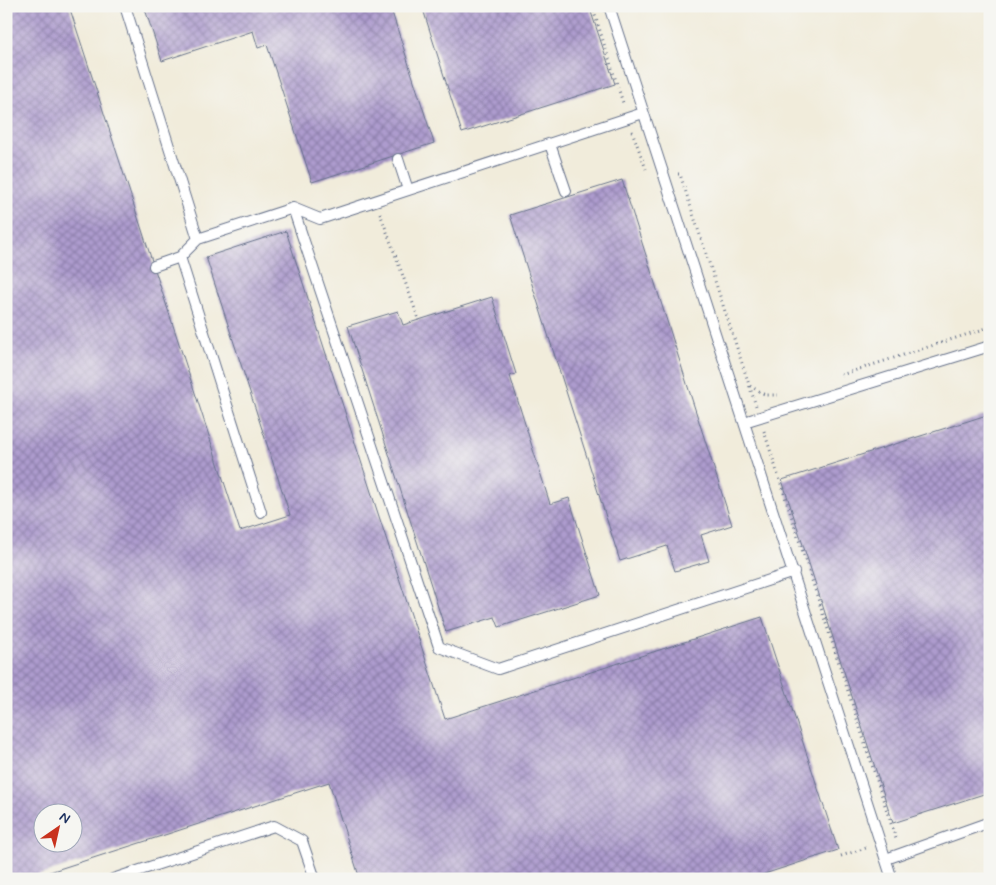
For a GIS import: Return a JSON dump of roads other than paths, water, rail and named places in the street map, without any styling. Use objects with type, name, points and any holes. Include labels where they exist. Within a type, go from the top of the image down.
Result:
[{"type":"lane","points":[[125,6],[198,239]]},
{"type":"lane","points":[[609,6],[892,879]]},
{"type":"lane","points":[[154,266],[180,257],[198,239],[293,208],[320,219],[643,114]]},
{"type":"lane","points":[[550,144],[566,192]]},
{"type":"lane","points":[[398,159],[408,190]]},
{"type":"lane","points":[[293,208],[439,647],[498,669],[794,572]]},
{"type":"lane","points":[[180,257],[261,512]]},
{"type":"lane","points":[[744,422],[990,346]]},
{"type":"lane","points":[[886,859],[990,822]]},
{"type":"lane","points":[[113,879],[274,826],[302,841],[315,879]]}]
